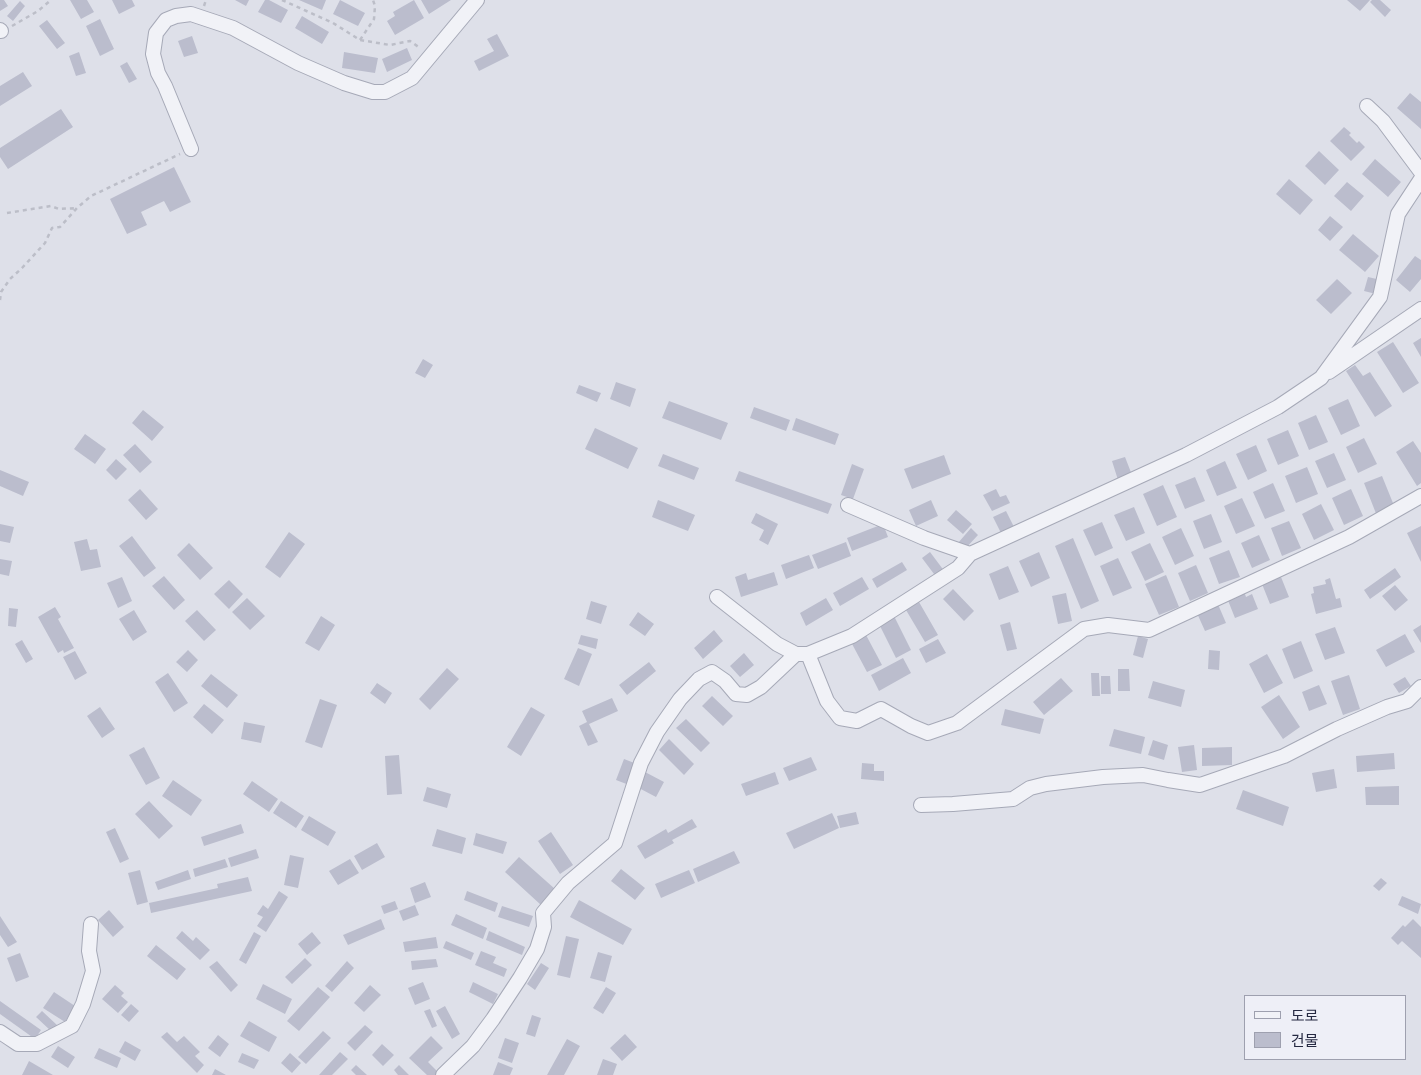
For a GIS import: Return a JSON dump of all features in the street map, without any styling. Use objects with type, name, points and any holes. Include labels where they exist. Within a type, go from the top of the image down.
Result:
[{"type":"street","points":[[190,149],[158,73],[153,54],[156,33],[166,20],[176,16],[191,14],[211,20],[233,28],[298,63],[344,83],[373,92],[385,92],[412,78],[477,0]]},
{"type":"street","points":[[1367,106],[1383,121],[1421,172]]},
{"type":"street","points":[[1321,378],[1380,297],[1398,214],[1421,179]]},
{"type":"street","points":[[443,1075],[473,1046],[494,1019],[520,978],[537,949],[544,927],[544,912],[568,883],[616,843],[625,809],[641,763],[657,732],[680,699],[699,679],[712,672],[725,681],[736,694],[747,695],[762,687],[802,654],[852,636],[958,568],[970,554],[1186,456],[1278,407],[1421,309]]},
{"type":"street","points":[[717,597],[778,644],[802,654],[827,701],[840,718],[857,721],[881,709],[928,733],[957,723],[1084,629],[1108,625],[1149,630],[1349,537],[1421,496]]},
{"type":"street","points":[[848,505],[924,538],[970,554]]},
{"type":"street","points":[[921,805],[1013,798],[1030,788],[1046,784],[1103,777],[1143,775],[1200,785],[1284,756],[1337,729],[1387,707],[1407,701],[1421,687]]},
{"type":"street","points":[[0,1032],[18,1044],[37,1044],[72,1026],[83,1004],[93,971],[89,951],[91,924]]},
{"type":"path","points":[[1,30],[22,22],[38,12],[51,0]]},
{"type":"path","points":[[282,0],[333,23],[360,40],[390,45],[410,41],[431,55]]},
{"type":"path","points":[[360,40],[374,19],[375,6],[373,0]]},
{"type":"path","points":[[0,300],[1,292],[10,279],[45,243],[52,228],[60,227],[91,196],[190,149]]},
{"type":"path","points":[[8,213],[51,206],[59,209],[77,208]]},
{"type":"building","points":[[0,0],[4,0],[8,6],[0,11]]},
{"type":"building","points":[[70,0],[87,0],[94,12],[81,19]]},
{"type":"building","points":[[112,0],[132,0],[135,6],[119,14]]},
{"type":"building","points":[[235,0],[249,0],[246,6]]},
{"type":"building","points":[[265,0],[269,0],[288,10],[281,23],[258,12]]},
{"type":"building","points":[[299,0],[326,0],[322,10]]},
{"type":"building","points":[[340,0],[365,13],[358,26],[333,14]]},
{"type":"building","points":[[414,0],[424,18],[395,35],[387,21],[395,16],[393,12]]},
{"type":"building","points":[[421,0],[451,0],[429,14]]},
{"type":"building","points":[[1347,0],[1370,0],[1360,11]]},
{"type":"building","points":[[1372,0],[1380,0],[1391,10],[1385,17],[1370,2]]},
{"type":"building","points":[[20,1],[25,6],[13,21],[7,16]]},
{"type":"building","points":[[302,16],[329,32],[322,44],[295,28]]},
{"type":"building","points":[[100,19],[114,49],[100,56],[86,26]]},
{"type":"building","points":[[47,20],[65,43],[57,49],[39,26]]},
{"type":"building","points":[[497,34],[509,56],[479,71],[474,61],[494,51],[487,39]]},
{"type":"building","points":[[192,36],[198,53],[184,57],[178,41]]},
{"type":"building","points":[[407,48],[412,60],[387,72],[382,59]]},
{"type":"building","points":[[79,52],[86,73],[76,76],[69,56]]},
{"type":"building","points":[[344,52],[378,58],[375,73],[342,68]]},
{"type":"building","points":[[127,62],[137,79],[129,83],[120,66]]},
{"type":"building","points":[[23,72],[32,86],[0,106],[0,86]]},
{"type":"building","points":[[1410,93],[1421,102],[1421,129],[1397,108]]},
{"type":"building","points":[[61,109],[73,127],[8,169],[0,157],[0,148]]},
{"type":"building","points":[[1344,127],[1351,133],[1349,135],[1357,143],[1359,141],[1365,147],[1351,161],[1330,141]]},
{"type":"building","points":[[1319,151],[1339,170],[1325,185],[1305,166]]},
{"type":"building","points":[[1375,159],[1401,182],[1388,197],[1362,174]]},
{"type":"building","points":[[174,167],[191,202],[170,212],[164,201],[141,212],[147,225],[127,234],[110,199]]},
{"type":"building","points":[[1289,179],[1313,200],[1300,215],[1276,194]]},
{"type":"building","points":[[1347,182],[1364,196],[1351,211],[1334,196]]},
{"type":"building","points":[[1330,216],[1343,227],[1330,241],[1318,230]]},
{"type":"building","points":[[1353,234],[1379,256],[1365,272],[1339,250]]},
{"type":"building","points":[[1415,256],[1421,260],[1421,279],[1410,292],[1396,280]]},
{"type":"building","points":[[1368,277],[1381,280],[1376,294],[1364,291]]},
{"type":"building","points":[[1337,279],[1352,293],[1331,314],[1316,300]]},
{"type":"building","points":[[1421,338],[1421,357],[1413,343]]},
{"type":"building","points":[[1393,342],[1419,383],[1403,393],[1377,352]]},
{"type":"building","points":[[423,359],[433,365],[425,378],[415,373]]},
{"type":"building","points":[[1355,365],[1363,376],[1370,372],[1392,406],[1375,417],[1346,371]]},
{"type":"building","points":[[616,382],[636,389],[630,407],[610,399]]},
{"type":"building","points":[[579,385],[601,393],[597,402],[576,393]]},
{"type":"building","points":[[1348,399],[1360,426],[1341,435],[1328,408]]},
{"type":"building","points":[[669,401],[728,423],[721,440],[662,418]]},
{"type":"building","points":[[754,407],[790,420],[786,431],[750,418]]},
{"type":"building","points":[[143,410],[164,427],[152,441],[132,423]]},
{"type":"building","points":[[1316,415],[1328,442],[1309,450],[1298,423]]},
{"type":"building","points":[[796,418],[839,434],[835,445],[792,430]]},
{"type":"building","points":[[595,428],[638,448],[628,469],[585,449]]},
{"type":"building","points":[[1288,430],[1299,456],[1278,465],[1267,439]]},
{"type":"building","points":[[85,434],[106,449],[95,464],[74,449]]},
{"type":"building","points":[[1364,438],[1377,464],[1358,473],[1346,447]]},
{"type":"building","points":[[1413,441],[1421,453],[1421,483],[1417,486],[1396,452]]},
{"type":"building","points":[[135,444],[152,462],[140,473],[123,455]]},
{"type":"building","points":[[1256,445],[1267,471],[1248,480],[1236,454]]},
{"type":"building","points":[[1334,453],[1346,480],[1327,488],[1315,461]]},
{"type":"building","points":[[663,454],[699,468],[694,480],[658,466]]},
{"type":"building","points":[[944,455],[951,474],[912,489],[904,469]]},
{"type":"building","points":[[1125,457],[1132,475],[1118,480],[1112,461]]},
{"type":"building","points":[[116,459],[127,469],[116,480],[106,470]]},
{"type":"building","points":[[1225,461],[1237,488],[1217,496],[1206,470]]},
{"type":"building","points":[[852,464],[864,469],[853,499],[841,495]]},
{"type":"building","points":[[1307,467],[1318,494],[1296,503],[1285,476]]},
{"type":"building","points":[[0,470],[29,482],[23,496],[0,486]]},
{"type":"building","points":[[739,471],[832,504],[828,514],[735,481]]},
{"type":"building","points":[[1382,476],[1395,508],[1377,516],[1364,483]]},
{"type":"building","points":[[1195,477],[1205,501],[1185,509],[1175,485]]},
{"type":"building","points":[[1273,483],[1285,511],[1265,519],[1253,492]]},
{"type":"building","points":[[1163,485],[1177,517],[1157,526],[1143,494]]},
{"type":"building","points":[[140,489],[158,509],[146,520],[128,500]]},
{"type":"building","points":[[996,489],[1000,497],[1006,495],[1010,503],[992,511],[983,495]]},
{"type":"building","points":[[1351,489],[1363,516],[1344,525],[1332,498]]},
{"type":"building","points":[[1242,498],[1255,526],[1236,534],[1224,506]]},
{"type":"building","points":[[658,500],[695,515],[688,531],[652,517]]},
{"type":"building","points":[[931,500],[938,516],[916,526],[909,510]]},
{"type":"building","points":[[1321,504],[1334,530],[1314,540],[1302,514]]},
{"type":"building","points":[[1134,507],[1145,533],[1126,541],[1114,515]]},
{"type":"building","points":[[956,510],[972,524],[963,534],[947,520]]},
{"type":"building","points":[[1006,511],[1015,529],[1002,535],[993,517]]},
{"type":"building","points":[[756,513],[778,524],[768,545],[759,540],[764,530],[751,523]]},
{"type":"building","points":[[1211,514],[1222,542],[1204,549],[1193,521]]},
{"type":"building","points":[[1289,521],[1301,548],[1282,556],[1271,528]]},
{"type":"building","points":[[1102,522],[1113,548],[1095,556],[1083,530]]},
{"type":"building","points":[[0,524],[14,527],[10,543],[0,541]]},
{"type":"building","points":[[883,524],[888,537],[852,551],[847,538]]},
{"type":"building","points":[[1421,526],[1421,562],[1407,533]]},
{"type":"building","points":[[971,528],[978,535],[965,549],[958,543]]},
{"type":"building","points":[[1181,528],[1194,556],[1175,565],[1162,537]]},
{"type":"building","points":[[289,532],[305,544],[280,578],[265,567]]},
{"type":"building","points":[[1259,535],[1270,560],[1252,568],[1241,543]]},
{"type":"building","points":[[132,536],[156,568],[144,577],[119,546]]},
{"type":"building","points":[[1073,538],[1099,601],[1081,609],[1055,546]]},
{"type":"building","points":[[87,539],[90,550],[97,549],[101,567],[81,571],[74,542]]},
{"type":"building","points":[[846,542],[851,556],[818,569],[812,555]]},
{"type":"building","points":[[189,543],[213,568],[200,580],[177,555]]},
{"type":"building","points":[[1150,543],[1164,572],[1145,581],[1131,552]]},
{"type":"building","points":[[1229,550],[1240,577],[1219,584],[1209,558]]},
{"type":"building","points":[[930,552],[945,572],[937,578],[922,558]]},
{"type":"building","points":[[1039,552],[1050,578],[1031,587],[1019,561]]},
{"type":"building","points":[[809,555],[814,568],[786,579],[781,565]]},
{"type":"building","points":[[1118,558],[1132,588],[1113,596],[1100,566]]},
{"type":"building","points":[[0,559],[12,561],[9,576],[0,574]]},
{"type":"building","points":[[902,562],[907,570],[877,588],[872,579]]},
{"type":"building","points":[[1196,565],[1208,593],[1190,601],[1178,573]]},
{"type":"building","points":[[1008,566],[1019,592],[999,600],[989,574]]},
{"type":"building","points":[[1395,568],[1401,577],[1370,599],[1364,590]]},
{"type":"building","points":[[774,572],[778,585],[741,597],[735,577],[746,573],[748,580]]},
{"type":"building","points":[[1166,575],[1179,607],[1159,615],[1145,584]]},
{"type":"building","points":[[164,576],[185,600],[174,610],[152,586]]},
{"type":"building","points":[[122,577],[132,601],[118,608],[107,583]]},
{"type":"building","points":[[862,577],[869,589],[840,606],[833,593]]},
{"type":"building","points":[[1281,577],[1289,597],[1270,604],[1262,584]]},
{"type":"building","points":[[1330,578],[1336,599],[1340,598],[1342,607],[1316,614],[1311,594],[1314,593],[1313,587],[1326,584],[1325,580]]},
{"type":"building","points":[[229,580],[243,594],[229,609],[214,594]]},
{"type":"building","points":[[1395,585],[1408,600],[1395,611],[1382,596]]},
{"type":"building","points":[[953,589],[974,611],[964,621],[943,599]]},
{"type":"building","points":[[1244,591],[1246,597],[1252,594],[1258,609],[1235,618],[1227,598]]},
{"type":"building","points":[[1066,593],[1072,621],[1058,624],[1052,596]]},
{"type":"building","points":[[247,598],[265,616],[250,630],[232,612]]},
{"type":"building","points":[[826,598],[833,610],[806,626],[800,613]]},
{"type":"building","points":[[591,601],[607,606],[601,624],[586,619]]},
{"type":"building","points":[[919,602],[938,635],[925,642],[906,610]]},
{"type":"building","points":[[1217,602],[1226,623],[1205,631],[1196,611]]},
{"type":"building","points":[[55,607],[61,617],[58,619],[74,648],[64,653],[63,650],[58,653],[38,617]]},
{"type":"building","points":[[9,608],[18,609],[16,627],[8,626]]},
{"type":"building","points":[[134,610],[147,632],[133,641],[119,619]]},
{"type":"building","points":[[197,610],[216,630],[204,641],[185,621]]},
{"type":"building","points":[[638,612],[654,624],[645,636],[629,625]]},
{"type":"building","points":[[321,616],[335,625],[319,651],[305,643]]},
{"type":"building","points":[[894,616],[911,650],[896,658],[879,624]]},
{"type":"building","points":[[1010,622],[1017,649],[1007,651],[1000,625]]},
{"type":"building","points":[[1421,625],[1421,643],[1413,630]]},
{"type":"building","points":[[1335,627],[1345,653],[1325,660],[1315,634]]},
{"type":"building","points":[[714,630],[723,641],[703,659],[694,648]]},
{"type":"building","points":[[1405,634],[1415,652],[1386,667],[1376,650]]},
{"type":"building","points":[[581,635],[598,639],[596,649],[578,644]]},
{"type":"building","points":[[866,635],[882,665],[867,672],[851,642]]},
{"type":"building","points":[[1138,636],[1148,639],[1143,658],[1133,655]]},
{"type":"building","points":[[938,639],[946,653],[926,663],[919,649]]},
{"type":"building","points":[[22,640],[33,659],[26,663],[15,644]]},
{"type":"building","points":[[1301,641],[1313,671],[1294,679],[1282,649]]},
{"type":"building","points":[[578,648],[592,654],[579,686],[564,679]]},
{"type":"building","points":[[188,650],[198,660],[187,672],[176,662]]},
{"type":"building","points":[[1209,650],[1220,651],[1219,670],[1208,669]]},
{"type":"building","points":[[75,651],[87,673],[75,680],[63,657]]},
{"type":"building","points":[[744,653],[754,665],[740,677],[730,666]]},
{"type":"building","points":[[1267,654],[1283,683],[1264,693],[1249,664]]},
{"type":"building","points":[[903,658],[911,673],[879,691],[871,675]]},
{"type":"building","points":[[649,662],[656,671],[627,695],[619,685]]},
{"type":"building","points":[[447,668],[459,679],[430,710],[419,699]]},
{"type":"building","points":[[1118,669],[1129,669],[1130,691],[1118,691]]},
{"type":"building","points":[[168,673],[188,703],[174,712],[155,682]]},
{"type":"building","points":[[1091,673],[1099,673],[1100,696],[1092,696]]},
{"type":"building","points":[[211,674],[238,695],[227,708],[201,686]]},
{"type":"building","points":[[1349,675],[1360,709],[1343,715],[1331,681]]},
{"type":"building","points":[[1101,676],[1110,676],[1111,694],[1101,694]]},
{"type":"building","points":[[1405,677],[1411,686],[1399,693],[1393,684]]},
{"type":"building","points":[[1061,678],[1073,691],[1044,715],[1033,702]]},
{"type":"building","points":[[1153,681],[1185,690],[1181,707],[1148,698]]},
{"type":"building","points":[[377,683],[392,693],[385,704],[370,693]]},
{"type":"building","points":[[1319,685],[1327,704],[1309,711],[1302,692]]},
{"type":"building","points":[[1279,695],[1300,727],[1283,739],[1261,707]]},
{"type":"building","points":[[712,696],[733,716],[723,726],[702,706]]},
{"type":"building","points":[[612,698],[618,711],[589,724],[598,742],[588,746],[579,726],[587,722],[582,711]]},
{"type":"building","points":[[320,699],[337,705],[322,748],[305,742]]},
{"type":"building","points":[[204,704],[224,720],[212,734],[193,717]]},
{"type":"building","points":[[100,707],[115,729],[102,738],[87,716]]},
{"type":"building","points":[[531,707],[545,715],[521,756],[507,747]]},
{"type":"building","points":[[1005,709],[1044,719],[1040,734],[1001,725]]},
{"type":"building","points":[[686,719],[710,743],[701,752],[676,728]]},
{"type":"building","points":[[244,722],[265,726],[261,743],[241,739]]},
{"type":"building","points":[[1114,729],[1145,737],[1141,754],[1109,746]]},
{"type":"building","points":[[669,739],[694,764],[684,775],[659,750]]},
{"type":"building","points":[[1153,740],[1168,745],[1164,760],[1148,755]]},
{"type":"building","points":[[1194,745],[1197,770],[1182,772],[1178,747]]},
{"type":"building","points":[[144,747],[160,778],[146,785],[129,755]]},
{"type":"building","points":[[1232,747],[1232,765],[1202,766],[1202,748]]},
{"type":"building","points":[[1394,753],[1395,769],[1357,772],[1356,756]]},
{"type":"building","points":[[399,755],[402,794],[387,795],[385,756]]},
{"type":"building","points":[[811,757],[817,770],[789,781],[783,768]]},
{"type":"building","points":[[624,759],[637,764],[629,785],[616,780]]},
{"type":"building","points":[[862,763],[874,764],[874,771],[884,771],[884,781],[861,779]]},
{"type":"building","points":[[1334,769],[1337,788],[1316,792],[1312,773]]},
{"type":"building","points":[[645,772],[664,782],[656,797],[637,787]]},
{"type":"building","points":[[775,772],[779,784],[746,796],[741,784]]},
{"type":"building","points":[[173,780],[202,800],[191,816],[162,796]]},
{"type":"building","points":[[252,781],[278,799],[269,812],[243,794]]},
{"type":"building","points":[[1399,786],[1399,805],[1366,805],[1365,787]]},
{"type":"building","points":[[427,787],[451,794],[447,808],[423,801]]},
{"type":"building","points":[[1243,790],[1289,807],[1283,826],[1236,809]]},
{"type":"building","points":[[149,801],[173,826],[159,839],[135,814]]},
{"type":"building","points":[[281,801],[304,816],[296,828],[273,813]]},
{"type":"building","points":[[856,812],[859,824],[840,828],[837,816]]},
{"type":"building","points":[[832,813],[839,828],[794,849],[786,833]]},
{"type":"building","points":[[309,816],[336,832],[328,846],[301,830]]},
{"type":"building","points":[[692,819],[697,827],[672,840],[674,843],[645,859],[637,846],[666,829],[668,833]]},
{"type":"building","points":[[241,824],[244,833],[204,846],[201,837]]},
{"type":"building","points":[[115,828],[129,859],[120,863],[106,832]]},
{"type":"building","points":[[437,829],[466,838],[462,854],[432,846]]},
{"type":"building","points":[[551,832],[573,865],[560,874],[538,841]]},
{"type":"building","points":[[476,833],[507,842],[503,854],[473,845]]},
{"type":"building","points":[[377,843],[385,857],[362,870],[354,856]]},
{"type":"building","points":[[256,849],[259,858],[231,867],[228,858]]},
{"type":"building","points":[[734,851],[740,863],[698,882],[693,869]]},
{"type":"building","points":[[290,855],[304,858],[298,888],[284,885]]},
{"type":"building","points":[[519,857],[555,889],[541,905],[505,872]]},
{"type":"building","points":[[225,859],[228,867],[195,877],[193,869]]},
{"type":"building","points":[[350,859],[359,873],[338,885],[329,871]]},
{"type":"building","points":[[621,869],[645,888],[635,900],[611,881]]},
{"type":"building","points":[[140,870],[148,902],[137,905],[128,873]]},
{"type":"building","points":[[188,870],[191,879],[158,890],[155,882]]},
{"type":"building","points":[[689,870],[695,883],[661,898],[655,884]]},
{"type":"building","points":[[248,877],[252,891],[151,913],[149,903],[218,888],[217,884]]},
{"type":"building","points":[[1381,878],[1387,883],[1379,891],[1373,886]]},
{"type":"building","points":[[425,882],[431,897],[415,903],[410,888]]},
{"type":"building","points":[[279,891],[288,897],[266,932],[257,926],[263,917],[257,914],[263,905],[268,909]]},
{"type":"building","points":[[467,891],[498,903],[495,912],[464,900]]},
{"type":"building","points":[[1402,896],[1421,904],[1418,914],[1398,905]]},
{"type":"building","points":[[579,900],[632,929],[623,945],[570,917]]},
{"type":"building","points":[[395,901],[398,909],[384,914],[381,906]]},
{"type":"building","points":[[415,905],[419,915],[403,921],[399,911]]},
{"type":"building","points":[[502,906],[533,916],[529,927],[498,917]]},
{"type":"building","points":[[109,910],[124,927],[113,937],[98,920]]},
{"type":"building","points":[[456,914],[487,928],[483,939],[451,925]]},
{"type":"building","points":[[0,916],[17,942],[8,947],[0,935]]},
{"type":"building","points":[[381,919],[385,929],[348,945],[343,935]]},
{"type":"building","points":[[1413,919],[1421,927],[1421,958],[1402,941],[1398,945],[1391,938],[1403,925],[1405,927]]},
{"type":"building","points":[[182,931],[193,941],[196,937],[210,950],[200,960],[176,938]]},
{"type":"building","points":[[489,931],[525,947],[522,955],[486,940]]},
{"type":"building","points":[[254,932],[261,936],[246,964],[239,960]]},
{"type":"building","points":[[312,932],[321,943],[307,955],[298,944]]},
{"type":"building","points":[[566,936],[579,939],[570,978],[557,975]]},
{"type":"building","points":[[436,937],[438,948],[405,952],[403,942]]},
{"type":"building","points":[[446,941],[474,953],[471,960],[443,948]]},
{"type":"building","points":[[156,945],[186,969],[177,980],[147,956]]},
{"type":"building","points":[[481,951],[496,957],[493,963],[507,969],[504,977],[475,965]]},
{"type":"building","points":[[598,952],[612,956],[605,982],[590,978]]},
{"type":"building","points":[[20,953],[29,977],[16,982],[7,958]]},
{"type":"building","points":[[305,958],[312,965],[292,984],[285,977]]},
{"type":"building","points":[[436,959],[438,967],[412,970],[411,961]]},
{"type":"building","points":[[217,961],[238,985],[231,992],[209,967]]},
{"type":"building","points":[[347,961],[354,968],[332,992],[325,986]]},
{"type":"building","points":[[541,963],[549,968],[535,990],[527,984]]},
{"type":"building","points":[[423,982],[430,999],[415,1005],[408,988]]},
{"type":"building","points":[[473,982],[498,994],[493,1004],[469,992]]},
{"type":"building","points":[[263,984],[292,999],[285,1014],[256,999]]},
{"type":"building","points":[[115,985],[124,993],[121,996],[128,1002],[118,1013],[102,999]]},
{"type":"building","points":[[370,985],[381,995],[364,1012],[354,1003]]},
{"type":"building","points":[[318,987],[330,997],[299,1031],[287,1021]]},
{"type":"building","points":[[606,987],[616,993],[603,1014],[593,1008]]},
{"type":"building","points":[[54,992],[75,1006],[65,1022],[43,1008]]},
{"type":"building","points":[[0,1001],[41,1030],[35,1039],[0,1014]]},
{"type":"building","points":[[131,1004],[139,1011],[129,1022],[121,1015]]},
{"type":"building","points":[[445,1006],[460,1034],[452,1039],[436,1011]]},
{"type":"building","points":[[430,1009],[437,1026],[432,1028],[424,1011]]},
{"type":"building","points":[[42,1011],[57,1025],[51,1031],[36,1017]]},
{"type":"building","points":[[532,1015],[541,1018],[535,1037],[526,1034]]},
{"type":"building","points":[[249,1021],[277,1037],[269,1052],[240,1036]]},
{"type":"building","points":[[365,1025],[373,1032],[355,1051],[347,1043]]},
{"type":"building","points":[[323,1031],[331,1038],[306,1064],[298,1057]]},
{"type":"building","points":[[167,1032],[177,1042],[184,1036],[200,1052],[195,1056],[204,1065],[197,1073],[161,1037]]},
{"type":"building","points":[[625,1034],[637,1047],[622,1061],[610,1048]]},
{"type":"building","points":[[218,1035],[229,1044],[220,1057],[208,1048]]},
{"type":"building","points":[[431,1036],[443,1048],[428,1062],[438,1072],[435,1075],[427,1075],[409,1058]]},
{"type":"building","points":[[505,1038],[519,1043],[512,1063],[498,1058]]},
{"type":"building","points":[[567,1039],[580,1046],[564,1075],[547,1075]]},
{"type":"building","points":[[125,1041],[141,1050],[135,1061],[119,1052]]},
{"type":"building","points":[[382,1044],[394,1055],[383,1066],[372,1055]]},
{"type":"building","points":[[58,1046],[75,1057],[68,1068],[51,1057]]},
{"type":"building","points":[[99,1048],[121,1058],[117,1068],[94,1058]]},
{"type":"building","points":[[340,1052],[348,1059],[332,1075],[319,1075]]},
{"type":"building","points":[[242,1053],[259,1060],[254,1069],[238,1062]]},
{"type":"building","points":[[290,1053],[301,1063],[292,1073],[281,1063]]},
{"type":"building","points":[[603,1059],[617,1064],[613,1075],[597,1075]]},
{"type":"building","points":[[29,1061],[53,1075],[22,1075]]},
{"type":"building","points":[[498,1062],[513,1068],[510,1075],[493,1075]]},
{"type":"building","points":[[356,1065],[367,1075],[356,1075],[351,1070]]},
{"type":"building","points":[[399,1065],[409,1075],[398,1075],[394,1070]]},
{"type":"building","points":[[215,1069],[226,1075],[212,1075]]}]
